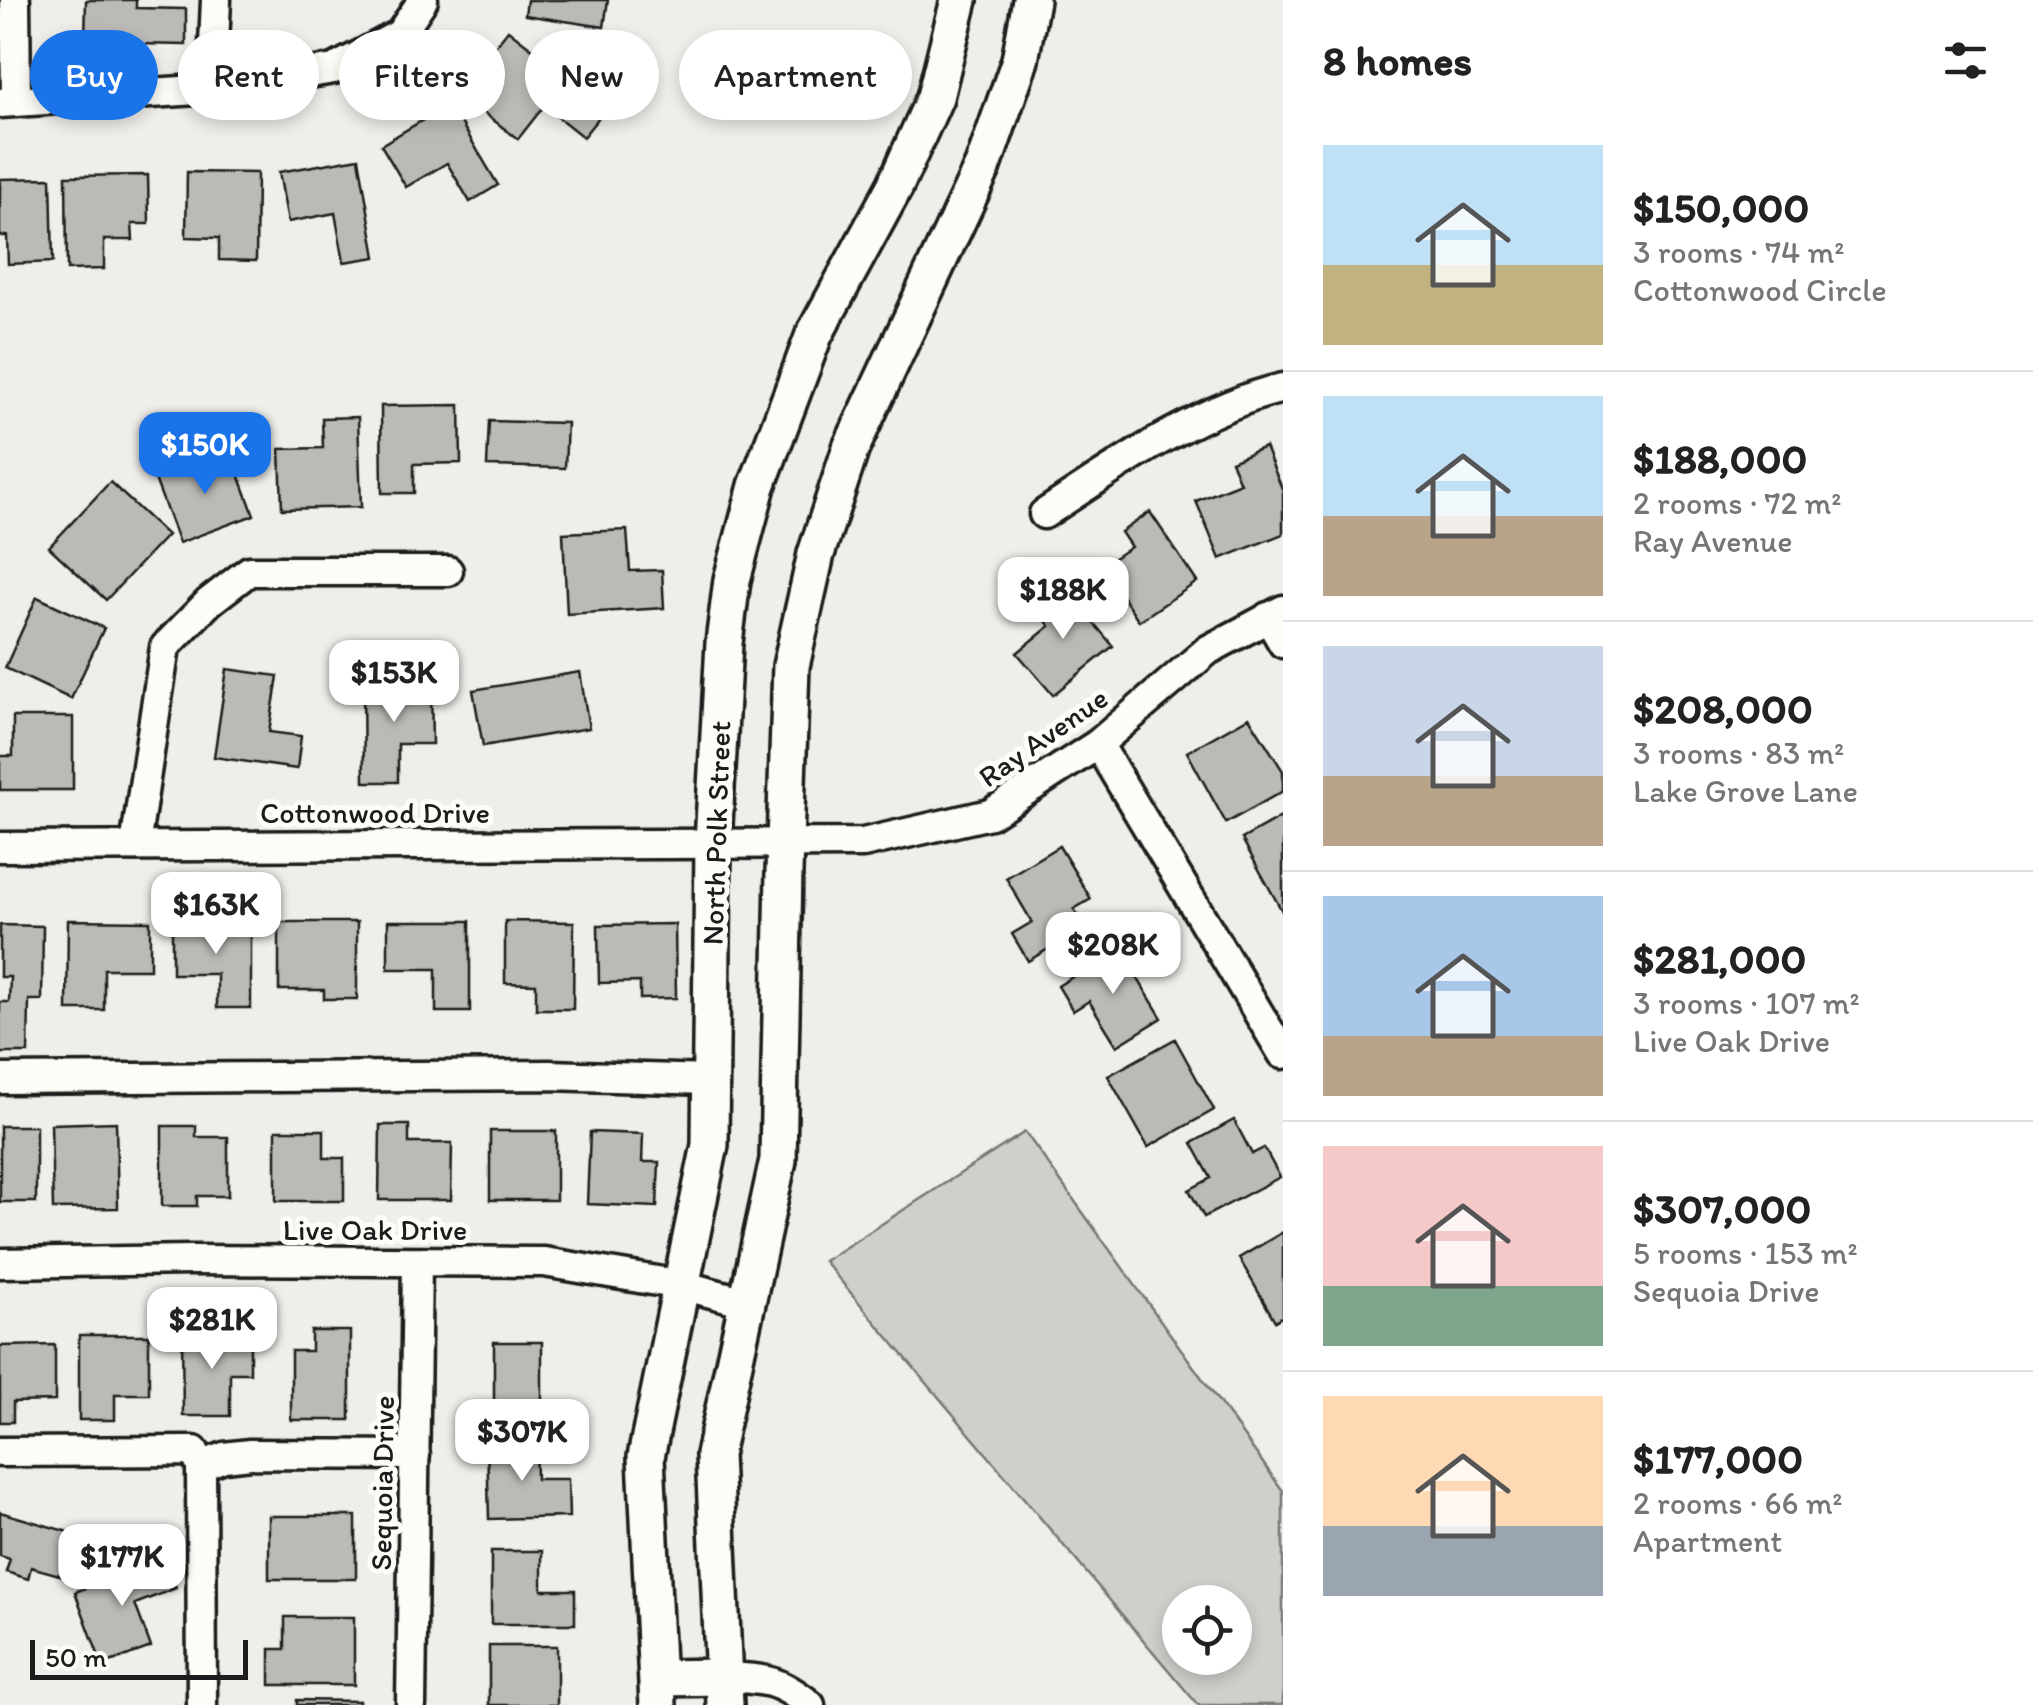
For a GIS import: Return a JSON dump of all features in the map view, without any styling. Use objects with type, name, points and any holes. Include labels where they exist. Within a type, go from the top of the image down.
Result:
[{"type":"main road","name":"North Polk Street","points":[[658,1691],[646,1458],[710,1145],[714,843],[724,643],[732,580],[757,486],[814,334],[892,192],[936,98],[960,0]]},
{"type":"main road","points":[[658,1691],[725,1691],[714,1454],[778,1160],[768,843],[791,666],[816,554],[851,448],[983,166],[1020,60],[1031,0]]},
{"type":"street","points":[[14,0],[8,102],[178,91]]},
{"type":"street","points":[[215,30],[216,0]]},
{"type":"street","points":[[319,71],[334,69],[400,34],[423,0]]},
{"type":"street","points":[[1044,514],[1202,418],[1283,388]]},
{"type":"street","points":[[135,846],[165,646],[209,602],[249,571],[448,571]]},
{"type":"street","points":[[1275,613],[1283,643]]},
{"type":"street","name":"Ray Avenue","points":[[768,843],[863,843],[990,814],[1098,744],[1208,650],[1275,613]]},
{"type":"street","points":[[1098,744],[1283,1054]]},
{"type":"street","name":"Cottonwood Drive","points":[[0,847],[768,843]]},
{"type":"street","points":[[0,1079],[549,1076],[709,1080]]},
{"type":"street","name":"Live Oak Drive","points":[[0,1262],[544,1262],[681,1285],[746,1302]]},
{"type":"street","name":"Sequoia Drive","points":[[411,1705],[417,1262]]},
{"type":"street","points":[[0,1452],[194,1451],[201,1466],[202,1705]]},
{"type":"street","points":[[201,1466],[250,1454],[415,1456]]},
{"type":"street","points":[[725,1691],[770,1680],[810,1705]]},
{"type":"shaded area","points":[[1025,1132],[1283,1491],[1283,1705],[1198,1705],[1173,1675],[1252,1675],[1252,1585],[1162,1585],[1162,1662],[824,1261]]},
{"type":"building","points":[[86,0],[136,0],[136,8],[186,9],[186,30],[178,30],[178,45],[158,44],[158,30],[85,30]]},
{"type":"building","points":[[527,0],[608,0],[604,27],[525,15]]},
{"type":"building","points":[[508,30],[525,43],[525,120],[533,120],[518,139],[493,120],[505,120]]},
{"type":"building","points":[[423,120],[459,120],[498,185],[470,202],[447,163],[406,187],[381,145]]},
{"type":"building","points":[[562,120],[597,120],[583,137]]},
{"type":"building","points":[[359,158],[376,257],[344,262],[335,213],[288,222],[279,172]]},
{"type":"building","points":[[187,172],[257,173],[256,261],[219,260],[219,238],[186,237]]},
{"type":"building","points":[[148,175],[149,224],[132,224],[133,240],[104,240],[104,269],[67,270],[66,176]]},
{"type":"building","points":[[51,178],[53,262],[8,264],[7,236],[0,236],[0,179]]},
{"type":"building","points":[[460,405],[461,463],[414,464],[414,493],[382,493],[381,406]]},
{"type":"building","points":[[358,417],[361,507],[282,509],[280,449],[323,448],[322,418]]},
{"type":"building","points":[[489,421],[567,423],[565,468],[487,466]]},
{"type":"building","points":[[1265,447],[1283,491],[1283,534],[1220,559],[1196,501],[1240,483],[1231,461]]},
{"type":"building","points":[[230,450],[254,515],[179,543],[155,479]]},
{"type":"building","points":[[110,482],[167,535],[106,600],[49,547]]},
{"type":"building","points":[[1150,512],[1197,582],[1139,621],[1102,566],[1131,547],[1121,532]]},
{"type":"building","points":[[627,530],[630,571],[662,570],[664,608],[567,614],[563,533]]},
{"type":"building","points":[[1061,584],[1113,646],[1053,695],[1017,653],[1050,626],[1034,606]]},
{"type":"building","points":[[37,597],[104,628],[71,699],[5,668]]},
{"type":"building","points":[[227,669],[278,676],[269,732],[301,736],[297,769],[214,757]]},
{"type":"building","points":[[580,672],[589,728],[483,746],[473,690]]},
{"type":"building","points":[[431,681],[432,744],[398,744],[398,782],[364,782],[363,682]]},
{"type":"building","points":[[13,717],[73,717],[73,790],[0,790],[0,756],[13,756]]},
{"type":"building","points":[[1249,717],[1283,771],[1283,791],[1226,823],[1187,752]]},
{"type":"building","points":[[1283,816],[1283,910],[1282,911],[1242,839]]},
{"type":"building","points":[[1059,846],[1091,899],[1074,909],[1085,927],[1028,961],[1012,934],[1032,922],[1006,878]]},
{"type":"building","points":[[68,920],[150,921],[150,969],[104,969],[104,1010],[67,1010]]},
{"type":"building","points":[[388,921],[470,921],[470,1012],[436,1012],[436,969],[388,969]]},
{"type":"building","points":[[505,921],[574,922],[573,1009],[536,1009],[536,984],[505,983]]},
{"type":"building","points":[[172,922],[251,922],[251,1008],[217,1008],[217,974],[172,974]]},
{"type":"building","points":[[279,922],[357,922],[357,999],[324,999],[324,990],[279,990]]},
{"type":"building","points":[[675,924],[676,998],[640,999],[640,982],[599,983],[598,925]]},
{"type":"building","points":[[0,925],[43,926],[42,1000],[29,1000],[28,1053],[0,1053],[0,1002],[9,1002],[10,977],[0,977]]},
{"type":"building","points":[[1119,948],[1162,1018],[1117,1046],[1089,1001],[1073,1011],[1058,986]]},
{"type":"building","points":[[1175,1039],[1214,1110],[1148,1147],[1108,1076]]},
{"type":"building","points":[[1234,1120],[1252,1154],[1264,1148],[1280,1177],[1204,1217],[1189,1190],[1211,1178],[1192,1143]]},
{"type":"building","points":[[116,1122],[118,1208],[53,1209],[51,1124]]},
{"type":"building","points":[[380,1125],[409,1125],[409,1143],[452,1143],[451,1200],[379,1200]]},
{"type":"building","points":[[0,1126],[36,1126],[36,1202],[0,1202]]},
{"type":"building","points":[[162,1126],[196,1126],[196,1137],[228,1137],[228,1196],[197,1196],[197,1206],[162,1206]]},
{"type":"building","points":[[276,1130],[324,1130],[324,1158],[344,1158],[344,1201],[276,1201]]},
{"type":"building","points":[[490,1131],[556,1131],[556,1200],[490,1200]]},
{"type":"building","points":[[590,1132],[643,1134],[642,1162],[659,1162],[657,1207],[587,1204]]},
{"type":"building","points":[[1283,1232],[1283,1316],[1275,1321],[1239,1258]]},
{"type":"building","points":[[311,1331],[350,1331],[350,1420],[291,1420],[291,1351],[311,1351]]},
{"type":"building","points":[[250,1334],[250,1373],[230,1373],[230,1416],[183,1416],[182,1335]]},
{"type":"building","points":[[79,1335],[149,1335],[149,1394],[115,1394],[115,1420],[79,1420]]},
{"type":"building","points":[[494,1342],[542,1342],[542,1412],[494,1412]]},
{"type":"building","points":[[55,1345],[55,1401],[13,1402],[13,1422],[0,1422],[0,1346]]},
{"type":"building","points":[[487,1440],[535,1440],[536,1479],[568,1479],[569,1517],[489,1519]]},
{"type":"building","points":[[0,1512],[89,1538],[77,1580],[31,1567],[28,1579],[6,1572],[10,1559],[0,1556]]},
{"type":"building","points":[[269,1516],[356,1516],[356,1579],[269,1579]]},
{"type":"building","points":[[491,1551],[542,1551],[542,1590],[575,1590],[575,1624],[491,1624]]},
{"type":"building","points":[[165,1558],[176,1588],[135,1604],[151,1647],[102,1665],[75,1592]]},
{"type":"building","points":[[285,1617],[354,1617],[354,1685],[270,1685],[270,1649],[285,1649]]},
{"type":"building","points":[[489,1646],[557,1646],[557,1705],[489,1705]]},
{"type":"building","points":[[297,1700],[359,1701],[359,1705],[297,1705]]}]
